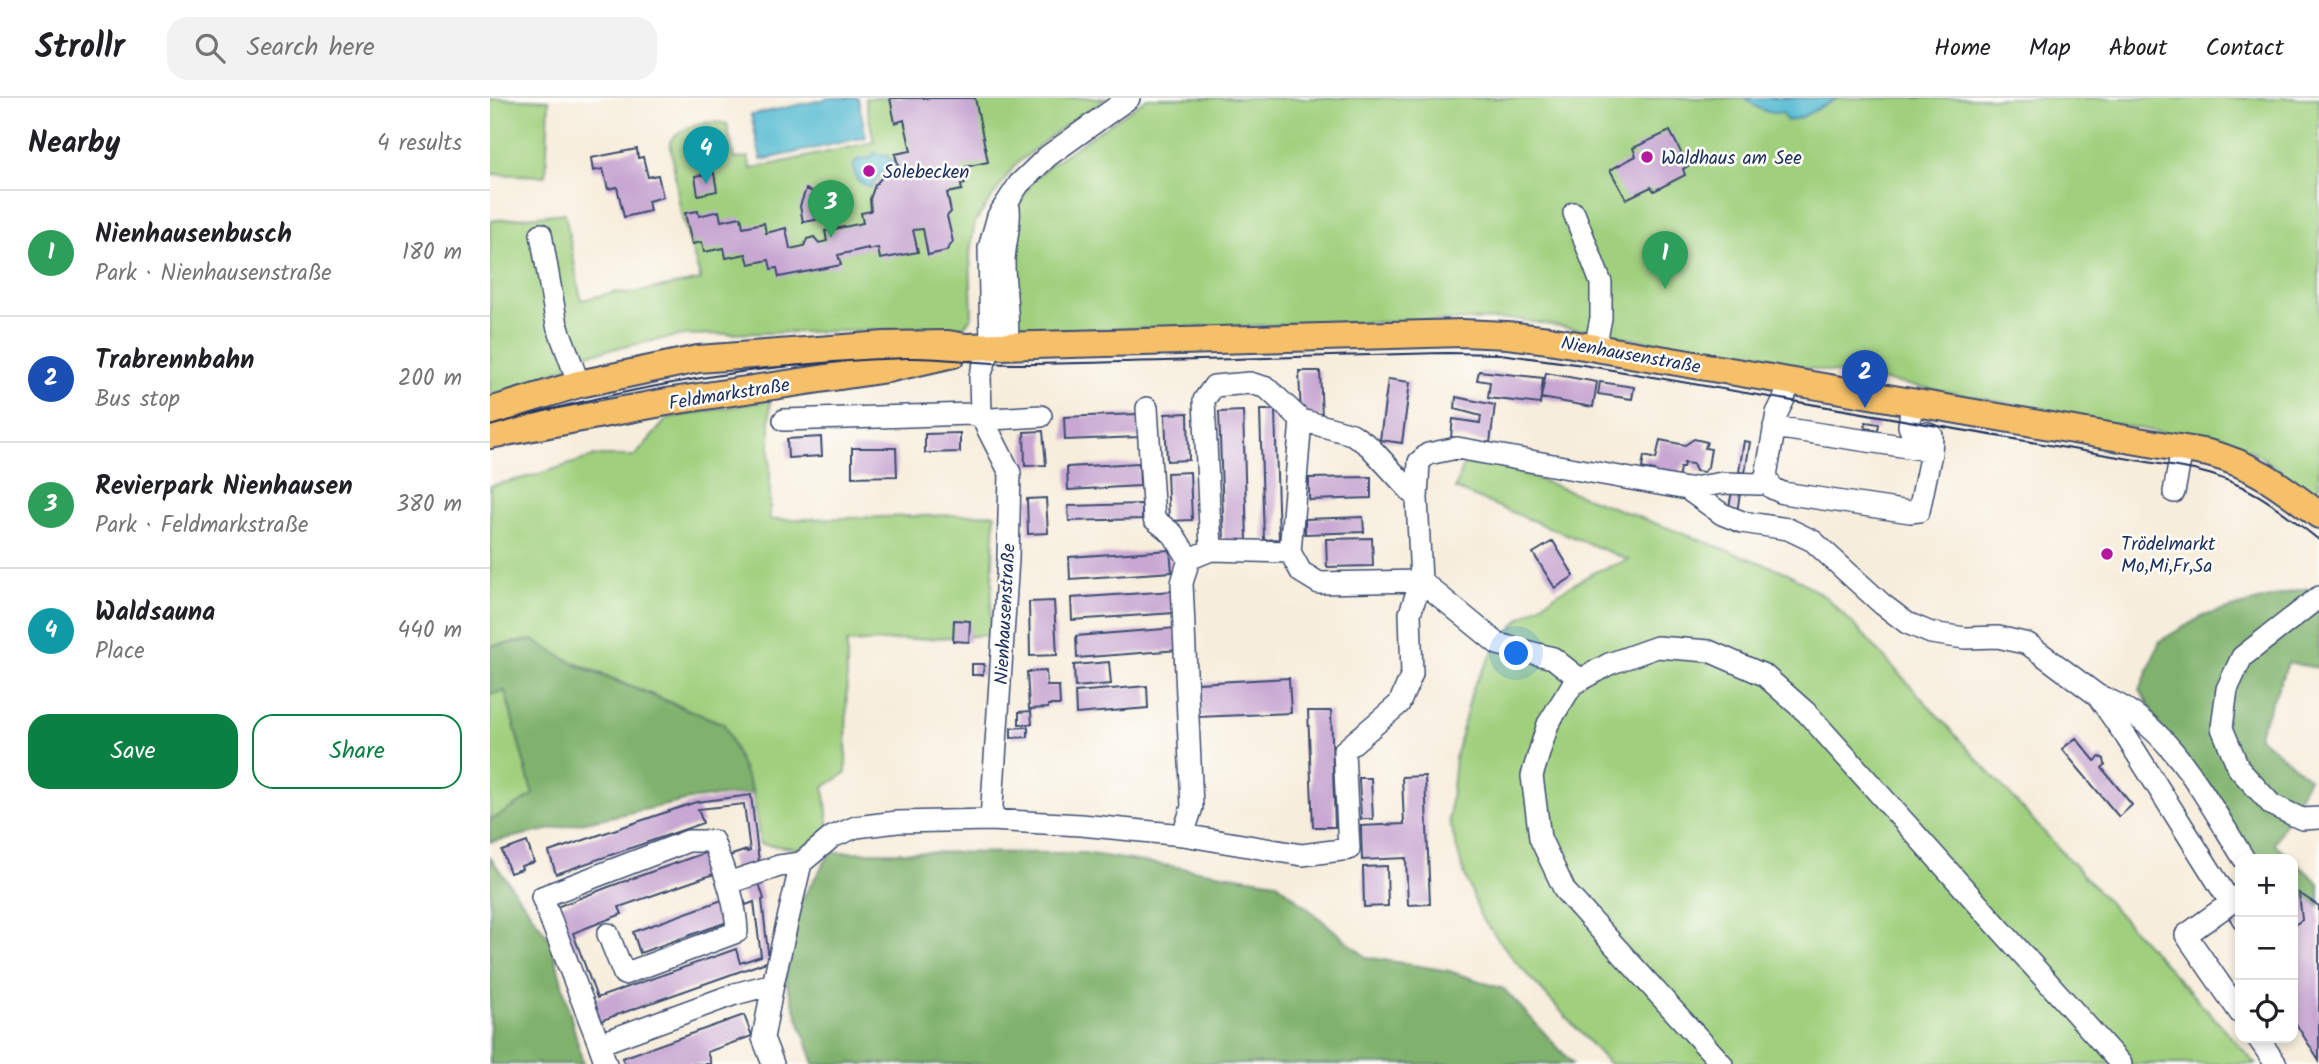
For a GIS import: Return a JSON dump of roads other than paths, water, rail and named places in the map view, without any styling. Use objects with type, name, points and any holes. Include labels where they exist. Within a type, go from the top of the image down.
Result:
[{"type":"main road","name":"Nienhausenstraße","points":[[988,346],[1462,333],[1507,335],[1912,402],[2235,460],[2277,483],[2319,515]]},
{"type":"main road","name":"Feldmarkstraße","points":[[490,411],[579,384],[698,359],[885,345],[988,346]]},
{"type":"main road","name":"Feldmarkstraße","points":[[490,435],[672,401],[887,369],[988,346]]},
{"type":"street","points":[[988,346],[989,248],[998,216],[1019,184],[1048,156],[1129,98]]},
{"type":"street","points":[[1574,213],[1601,283],[1601,318],[1595,348]]},
{"type":"street","points":[[541,234],[557,325],[579,384]]},
{"type":"street","name":"Nienhausenstraße","points":[[988,346],[980,376],[981,416],[1010,473],[999,716],[991,820]]},
{"type":"street","points":[[728,883],[779,866],[802,863],[832,837],[856,827],[897,822],[991,820],[1081,825],[1183,835],[1302,855],[1349,849],[1344,751],[1399,704],[1412,674],[1409,613],[1421,582],[1419,462],[1428,454],[1457,448],[1687,489],[1722,484],[1760,484],[1766,476],[1777,413],[1788,381]]},
{"type":"street","points":[[1211,550],[1204,400],[1214,386],[1250,383],[1266,388],[1301,420],[1352,434],[1369,446],[1418,498]]},
{"type":"street","points":[[1766,476],[1772,488],[1783,493],[1919,512],[1932,436],[1911,430],[1909,426],[1912,402]]},
{"type":"street","points":[[1147,408],[1154,520],[1172,534],[1189,559]]},
{"type":"street","points":[[784,420],[971,414],[991,419],[1041,416]]},
{"type":"street","points":[[1301,420],[1290,552],[1301,572],[1320,583],[1421,582],[1498,644],[1553,658],[1581,680]]},
{"type":"street","points":[[1774,427],[1928,450],[1931,453]]},
{"type":"street","points":[[2174,492],[2182,449]]},
{"type":"street","points":[[1687,489],[1722,513],[1742,522],[1788,529],[1813,541],[1882,604],[1907,623],[1931,634],[1965,638],[1998,637],[2028,643],[2096,695],[2235,899],[2186,935],[2235,1006]]},
{"type":"street","points":[[1189,559],[1211,550],[1290,552]]},
{"type":"street","points":[[1183,835],[1192,807],[1182,583],[1189,559]]},
{"type":"street","points":[[2319,597],[2242,657],[2227,689],[2222,728],[2239,769],[2272,804],[2302,819],[2319,818]]},
{"type":"street","points":[[1723,1064],[1564,891],[1540,838],[1532,776],[1548,724],[1573,684],[1609,664],[1657,647],[1709,651],[1764,675],[1807,713],[2121,1064]]},
{"type":"street","points":[[2096,695],[2117,703],[2162,738],[2199,788],[2241,854]]},
{"type":"street","points":[[608,934],[624,974],[737,932],[736,912],[713,841],[688,841],[542,897],[603,1054],[735,995],[773,984]]},
{"type":"street","points":[[773,1064],[763,1038],[802,863]]},
{"type":"street","points":[[2261,1043],[2276,1064]]},
{"type":"water","points":[[831,98],[858,98],[866,137],[761,160],[751,115]]},
{"type":"water","points":[[1745,98],[1838,98],[1802,117],[1787,121],[1782,112],[1767,112]]},
{"type":"water","name":"Solebecken","points":[[874,153],[887,155],[891,161],[895,160],[896,165],[880,174],[870,188],[857,180],[853,167],[857,160],[871,158]]},
{"type":"tram line","points":[[490,426],[644,388],[749,371],[855,360],[923,358],[1024,364],[1500,354],[1583,365],[2194,470],[2231,482],[2261,497],[2319,540]]},
{"type":"place","name":"Waldhaus am See","points":[[1647,157]]},
{"type":"place","name":"Solebecken","points":[[869,171]]},
{"type":"place","name":"Waldsauna","points":[[706,184]]},
{"type":"place","name":"Revierpark Nienhausen","points":[[831,238]]},
{"type":"place","name":"Nienhausenbusch","points":[[1665,289]]},
{"type":"place","name":"Trabrennbahn","points":[[1865,408]]},
{"type":"place","name":"Trödelmarkt Mo,Mi,Fr,Sa","points":[[2107,554]]}]
